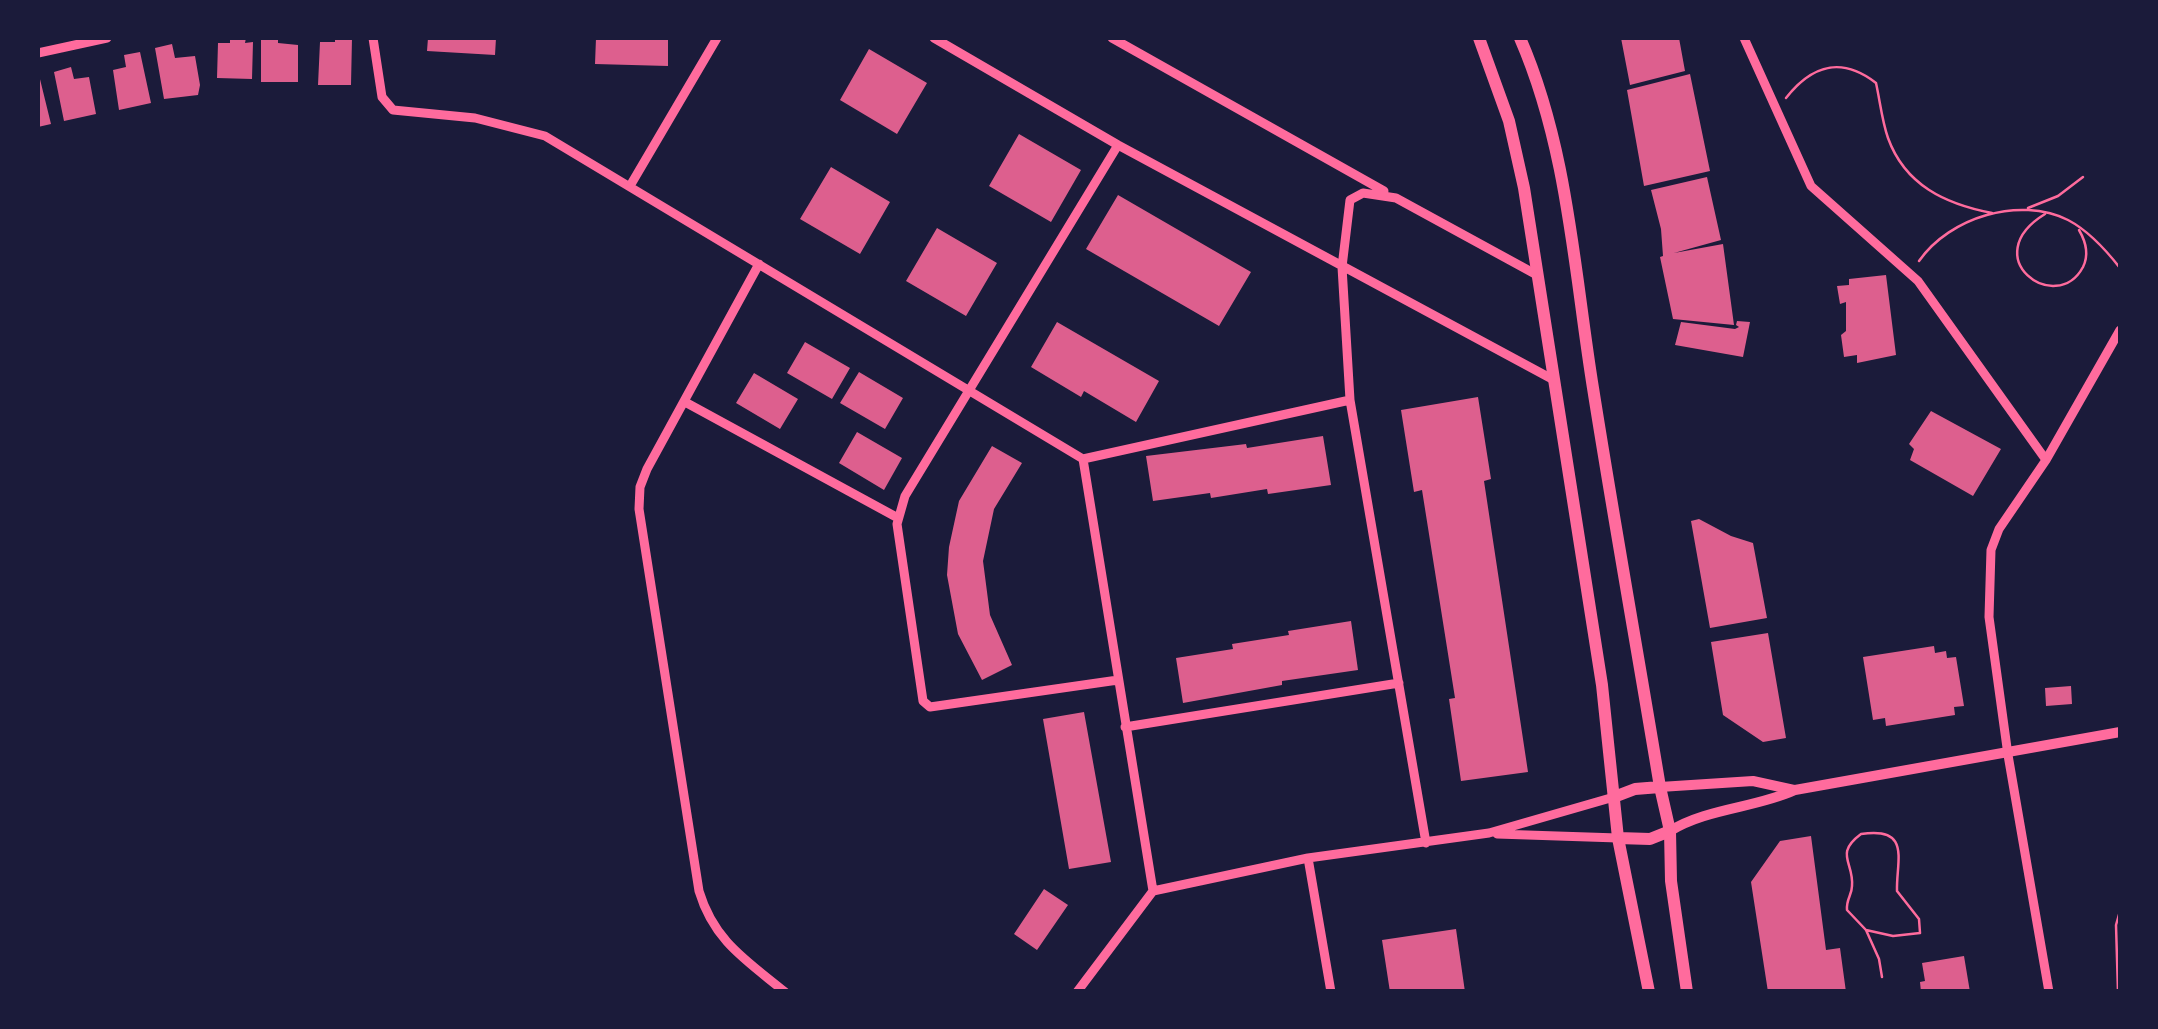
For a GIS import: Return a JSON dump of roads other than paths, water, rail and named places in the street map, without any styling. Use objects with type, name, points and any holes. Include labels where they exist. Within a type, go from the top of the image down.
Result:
[{"type":"main road","points":[[1478,38],[1499,90],[1518,155],[1602,685],[1618,838],[1650,992]]},
{"type":"main road","points":[[1520,38],[1538,82],[1558,154],[1670,831],[1671,881],[1687,992]]},
{"type":"main road","points":[[1614,797],[1660,787]]},
{"type":"main road","points":[[1618,838],[1650,839],[1670,831]]},
{"type":"street","points":[[38,53],[107,38]]},
{"type":"street","points":[[373,38],[382,97],[393,110],[475,118],[545,136],[1083,459],[1350,400]]},
{"type":"street","points":[[630,186],[717,38]]},
{"type":"street","points":[[934,38],[1118,145],[1552,379]]},
{"type":"street","points":[[1112,38],[1537,275]]},
{"type":"street","points":[[1744,38],[1811,186],[1910,274],[2046,460]]},
{"type":"street","points":[[1118,145],[905,496],[897,539],[923,702],[930,707],[1118,680]]},
{"type":"street","points":[[1396,198],[1363,193],[1350,200],[1342,267],[1350,400],[1426,844]]},
{"type":"street","points":[[759,264],[647,469],[638,509],[707,918],[726,944],[785,992]]},
{"type":"street","points":[[2049,992],[1989,618],[1991,550],[1999,529],[2046,460],[2120,330]]},
{"type":"street","points":[[685,402],[898,518]]},
{"type":"street","points":[[1083,459],[1153,891]]},
{"type":"street","points":[[1125,727],[1399,683]]},
{"type":"street","points":[[1670,831],[1694,820],[1772,801],[1796,790],[2120,732]]},
{"type":"street","points":[[1660,787],[1754,781],[1796,790]]},
{"type":"street","points":[[1077,992],[1153,891],[1308,858],[1489,834],[1614,797]]},
{"type":"street","points":[[1489,834],[1618,838]]},
{"type":"street","points":[[1308,858],[1331,992]]}]
